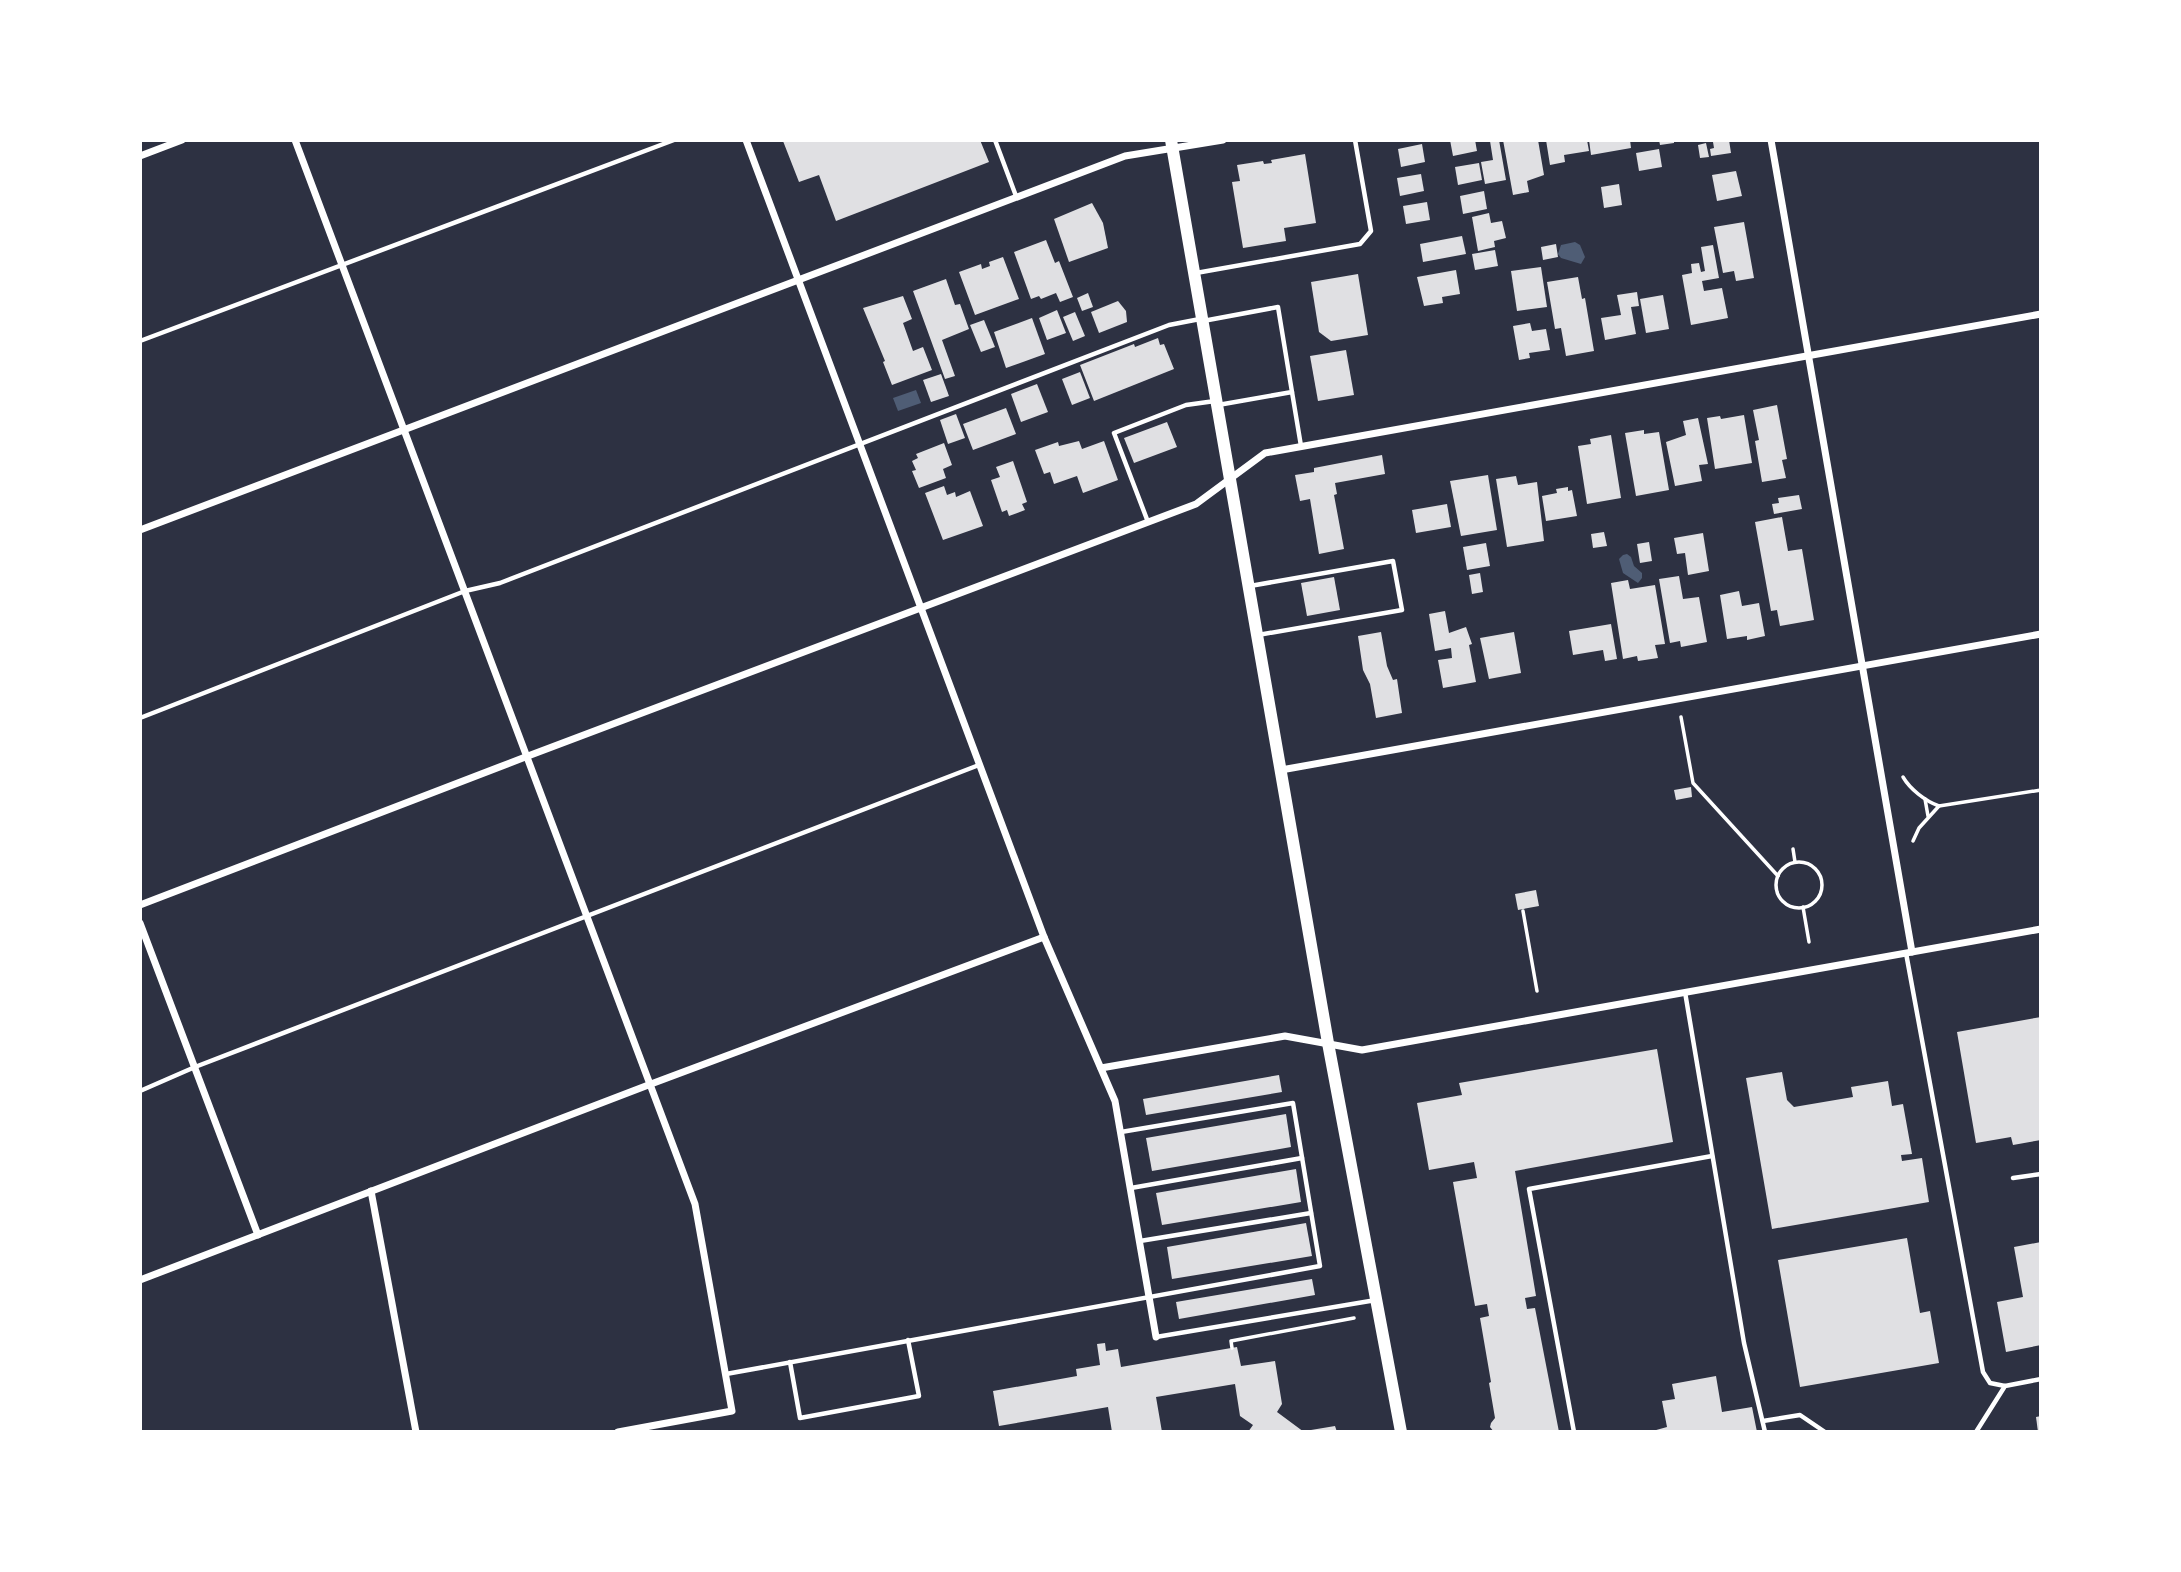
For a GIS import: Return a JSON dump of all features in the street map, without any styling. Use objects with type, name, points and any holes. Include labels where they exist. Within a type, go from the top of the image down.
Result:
[{"type":"main road","points":[[1172,144],[1328,1043],[1401,1432]]},
{"type":"street","points":[[140,156],[166,143],[181,140]]},
{"type":"street","points":[[295,140],[695,1204],[732,1411],[618,1432]]},
{"type":"street","points":[[746,140],[1044,937],[1115,1101],[1156,1337]]},
{"type":"street","points":[[140,530],[1125,156],[1172,144],[1223,140]]},
{"type":"street","points":[[1771,140],[1909,952]]},
{"type":"street","points":[[140,905],[1149,523],[1196,504],[1265,453],[2041,314]]},
{"type":"street","points":[[1281,770],[2041,634]]},
{"type":"street","points":[[140,923],[258,1235]]},
{"type":"street","points":[[1101,1068],[1285,1035],[1362,1050],[2041,929]]},
{"type":"street","points":[[140,1280],[650,1084],[1044,937]]},
{"type":"street","points":[[371,1191],[416,1432]]},
{"type":"lane","points":[[140,341],[674,140]]},
{"type":"lane","points":[[995,140],[1016,196]]},
{"type":"lane","points":[[1195,273],[1360,244],[1371,231],[1355,140]]},
{"type":"lane","points":[[140,718],[465,591],[500,583],[1169,325],[1278,307],[1301,447]]},
{"type":"lane","points":[[1149,523],[1114,433],[1186,405],[1292,392]]},
{"type":"lane","points":[[1249,586],[1393,561],[1402,610],[1258,635]]},
{"type":"lane","points":[[140,1091],[195,1067],[979,765]]},
{"type":"lane","points":[[1909,952],[1983,1372],[1990,1383],[2004,1386],[2041,1379]]},
{"type":"lane","points":[[1685,992],[1744,1343],[1765,1432]]},
{"type":"lane","points":[[725,1374],[1320,1266],[1293,1103],[1121,1132]]},
{"type":"lane","points":[[1574,1432],[1529,1189],[1712,1156]]},
{"type":"lane","points":[[1130,1188],[1302,1158]]},
{"type":"lane","points":[[2013,1178],[2041,1174]]},
{"type":"lane","points":[[1139,1241],[1311,1213]]},
{"type":"lane","points":[[1156,1337],[1376,1300]]},
{"type":"lane","points":[[790,1362],[800,1418],[905,1399],[919,1396],[908,1340]]},
{"type":"lane","points":[[1976,1432],[2004,1386]]},
{"type":"lane","points":[[1763,1421],[1800,1415],[1825,1432]]},
{"type":"path","points":[[1681,717],[1693,783],[1778,876]]},
{"type":"path","points":[[1903,777],[1912,788],[1939,806]]},
{"type":"path","points":[[1905,790],[1912,788]]},
{"type":"path","points":[[1913,841],[1919,828],[1939,806],[2041,790]]},
{"type":"path","points":[[1924,797],[1928,817]]},
{"type":"path","points":[[1913,829],[1919,828]]},
{"type":"path","points":[[1793,849],[1795,862]]},
{"type":"path","points":[[1795,862],[1808,863],[1815,868],[1822,881],[1820,895],[1815,902],[1794,907],[1781,899],[1776,885],[1778,876],[1786,866],[1795,862]]},
{"type":"path","points":[[1803,907],[1809,942]]},
{"type":"path","points":[[1523,911],[1537,991]]},
{"type":"path","points":[[1232,1348],[1231,1341],[1354,1318]]},
{"type":"water","points":[[1575,242],[1580,245],[1585,257],[1581,264],[1561,258],[1558,254],[1561,245]]},
{"type":"water","points":[[916,390],[921,403],[898,411],[893,398]]},
{"type":"water","points":[[1627,554],[1642,573],[1638,583],[1623,573],[1619,559]]},
{"type":"building","points":[[980,140],[989,162],[836,221],[819,175],[799,182],[783,141]]},
{"type":"building","points":[[1450,140],[1475,140],[1477,151],[1453,156]]},
{"type":"building","points":[[1499,140],[1506,180],[1485,184],[1481,162],[1493,160],[1490,141]]},
{"type":"building","points":[[1503,140],[1538,140],[1544,175],[1527,181],[1529,192],[1513,195]]},
{"type":"building","points":[[1546,140],[1587,140],[1589,151],[1564,155],[1565,162],[1550,165]]},
{"type":"building","points":[[1589,140],[1630,140],[1631,148],[1591,155]]},
{"type":"building","points":[[1659,140],[1674,140],[1674,143],[1660,145]]},
{"type":"building","points":[[1729,140],[1731,153],[1711,156],[1713,142]]},
{"type":"building","points":[[1706,143],[1709,157],[1700,158],[1698,145]]},
{"type":"building","points":[[1422,144],[1425,162],[1401,167],[1398,149]]},
{"type":"building","points":[[1659,149],[1662,167],[1639,171],[1636,153]]},
{"type":"building","points":[[1305,154],[1316,223],[1284,228],[1286,241],[1243,248],[1232,182],[1240,181],[1237,165],[1263,161],[1264,164],[1272,163],[1271,160]]},
{"type":"building","points":[[1479,163],[1482,180],[1458,185],[1455,167]]},
{"type":"building","points":[[1736,171],[1742,196],[1717,201],[1712,175]]},
{"type":"building","points":[[1421,174],[1424,191],[1400,196],[1397,178]]},
{"type":"building","points":[[1619,184],[1622,205],[1604,208],[1601,187]]},
{"type":"building","points":[[1484,191],[1487,209],[1463,214],[1460,196]]},
{"type":"building","points":[[1427,202],[1430,220],[1406,224],[1403,206]]},
{"type":"building","points":[[1092,203],[1103,223],[1108,248],[1069,262],[1054,219]]},
{"type":"building","points":[[1489,213],[1491,223],[1502,221],[1506,238],[1494,241],[1495,247],[1478,251],[1472,217]]},
{"type":"building","points":[[1744,222],[1754,278],[1736,281],[1734,271],[1723,273],[1714,227]]},
{"type":"building","points":[[1462,236],[1466,254],[1423,262],[1420,244]]},
{"type":"building","points":[[1046,240],[1055,263],[1059,261],[1073,297],[1060,302],[1056,293],[1041,299],[1039,296],[1031,299],[1014,252]]},
{"type":"building","points":[[1556,244],[1558,257],[1543,260],[1541,247]]},
{"type":"building","points":[[1713,245],[1719,278],[1702,281],[1704,291],[1722,288],[1728,318],[1691,325],[1682,275],[1692,273],[1691,264],[1699,263],[1701,272],[1705,271],[1701,247]]},
{"type":"building","points":[[1495,250],[1498,266],[1475,270],[1472,254]]},
{"type":"building","points":[[1003,257],[1019,299],[975,315],[959,272],[981,264],[982,269],[990,266],[989,262]]},
{"type":"building","points":[[1541,267],[1547,307],[1517,311],[1511,271]]},
{"type":"building","points":[[1456,270],[1460,294],[1442,297],[1443,303],[1424,306],[1417,277]]},
{"type":"building","points":[[1358,274],[1368,335],[1331,341],[1319,332],[1311,282]]},
{"type":"building","points":[[1578,277],[1582,299],[1585,298],[1594,351],[1566,356],[1561,328],[1555,329],[1547,282]]},
{"type":"building","points":[[946,279],[955,305],[960,304],[969,329],[942,340],[955,376],[945,379],[913,291]]},
{"type":"building","points":[[1637,292],[1639,306],[1631,307],[1636,334],[1605,340],[1601,318],[1621,315],[1617,295]]},
{"type":"building","points":[[1088,293],[1093,307],[1082,311],[1077,298]]},
{"type":"building","points":[[1663,295],[1669,329],[1646,333],[1640,299]]},
{"type":"building","points":[[903,296],[912,319],[903,323],[913,351],[923,347],[932,370],[892,385],[863,308]]},
{"type":"building","points":[[1118,301],[1126,311],[1127,322],[1099,333],[1091,312]]},
{"type":"building","points":[[1057,310],[1066,333],[1047,340],[1039,318]]},
{"type":"building","points":[[1075,312],[1085,336],[1073,341],[1063,317]]},
{"type":"building","points":[[1032,318],[1045,354],[1006,368],[994,332]]},
{"type":"building","points":[[984,320],[995,347],[981,352],[970,325]]},
{"type":"building","points":[[1530,323],[1532,331],[1546,329],[1550,350],[1529,353],[1530,358],[1519,360],[1513,326]]},
{"type":"building","points":[[1158,338],[1160,345],[1164,344],[1174,369],[1094,401],[1080,365],[1134,344],[1135,347]]},
{"type":"building","points":[[1346,350],[1354,395],[1318,401],[1310,356]]},
{"type":"building","points":[[1080,372],[1090,398],[1072,405],[1062,379]]},
{"type":"building","points":[[941,374],[949,396],[931,402],[923,380]]},
{"type":"building","points":[[1037,384],[1048,412],[1021,422],[1011,394]]},
{"type":"building","points":[[1777,405],[1787,459],[1782,460],[1786,478],[1762,482],[1755,441],[1759,440],[1753,410]]},
{"type":"building","points":[[1006,408],[1016,434],[973,450],[963,424]]},
{"type":"building","points":[[956,414],[965,438],[948,444],[940,420]]},
{"type":"building","points":[[1744,415],[1752,463],[1715,469],[1707,418],[1720,416],[1721,419]]},
{"type":"building","points":[[1698,418],[1708,464],[1699,465],[1702,481],[1675,486],[1666,442],[1686,435],[1683,421]]},
{"type":"building","points":[[1167,422],[1177,447],[1134,463],[1124,438]]},
{"type":"building","points":[[1644,430],[1644,434],[1659,432],[1669,490],[1636,496],[1625,433]]},
{"type":"building","points":[[1611,435],[1621,498],[1587,504],[1578,446],[1591,444],[1590,439]]},
{"type":"building","points":[[1079,441],[1082,449],[1104,441],[1118,480],[1083,493],[1077,476],[1054,484],[1050,472],[1044,474],[1035,450],[1058,442],[1059,446]]},
{"type":"building","points":[[944,443],[952,465],[943,469],[946,478],[919,488],[912,471],[916,470],[912,461],[918,458],[916,454]]},
{"type":"building","points":[[1382,455],[1385,474],[1335,483],[1337,494],[1334,495],[1344,549],[1319,554],[1310,499],[1300,501],[1295,475],[1314,472],[1314,468]]},
{"type":"building","points":[[1013,461],[1027,502],[1022,504],[1025,510],[1009,516],[1007,510],[1002,512],[991,480],[1000,477],[996,467]]},
{"type":"building","points":[[1488,475],[1497,530],[1461,536],[1450,481]]},
{"type":"building","points":[[1516,476],[1518,485],[1537,482],[1544,541],[1507,547],[1496,479]]},
{"type":"building","points":[[944,486],[947,495],[955,492],[956,497],[970,491],[983,526],[943,540],[925,493]]},
{"type":"building","points":[[1568,487],[1568,491],[1572,490],[1577,516],[1546,521],[1542,496]]},
{"type":"building","points":[[1799,495],[1802,509],[1774,514],[1772,504],[1779,503],[1778,498]]},
{"type":"building","points":[[1447,504],[1451,527],[1416,533],[1412,510]]},
{"type":"building","points":[[1782,517],[1788,551],[1802,549],[1814,620],[1780,626],[1777,610],[1771,611],[1755,522]]},
{"type":"building","points":[[1604,532],[1607,546],[1593,548],[1591,534]]},
{"type":"building","points":[[1703,533],[1709,571],[1688,575],[1685,553],[1677,554],[1674,538]]},
{"type":"building","points":[[1649,542],[1652,561],[1640,563],[1637,544]]},
{"type":"building","points":[[1486,543],[1490,566],[1467,570],[1463,547]]},
{"type":"building","points":[[1480,573],[1483,592],[1472,594],[1469,575]]},
{"type":"building","points":[[1679,576],[1683,599],[1699,597],[1707,642],[1681,647],[1680,641],[1670,643],[1659,579]]},
{"type":"building","points":[[1334,577],[1340,610],[1307,616],[1301,583]]},
{"type":"building","points":[[1628,580],[1630,589],[1655,585],[1665,644],[1655,645],[1658,658],[1638,661],[1637,656],[1623,659],[1611,583]]},
{"type":"building","points":[[1739,591],[1742,606],[1759,603],[1765,636],[1747,640],[1747,636],[1727,639],[1720,595]]},
{"type":"building","points":[[1445,611],[1449,633],[1466,627],[1472,644],[1469,645],[1476,682],[1443,688],[1438,660],[1452,658],[1451,648],[1435,651],[1429,614]]},
{"type":"building","points":[[1611,624],[1617,659],[1605,661],[1603,650],[1573,655],[1569,631]]},
{"type":"building","points":[[1381,632],[1387,666],[1393,680],[1397,679],[1402,713],[1376,718],[1370,684],[1363,670],[1358,636]]},
{"type":"building","points":[[1514,632],[1521,673],[1489,679],[1480,638]]},
{"type":"building","points":[[1691,787],[1692,797],[1676,800],[1674,790]]},
{"type":"building","points":[[1536,890],[1539,906],[1518,910],[1515,894]]},
{"type":"building","points":[[2041,1017],[2041,1140],[2013,1145],[2011,1137],[1976,1143],[1957,1032]]},
{"type":"building","points":[[1657,1049],[1673,1142],[1515,1171],[1536,1296],[1525,1298],[1527,1309],[1535,1308],[1559,1432],[1494,1432],[1490,1427],[1495,1418],[1480,1318],[1489,1316],[1487,1304],[1475,1306],[1453,1182],[1477,1178],[1474,1162],[1429,1170],[1417,1103],[1462,1095],[1459,1083]]},
{"type":"building","points":[[1782,1072],[1787,1100],[1794,1107],[1853,1097],[1851,1087],[1888,1081],[1892,1106],[1903,1104],[1912,1154],[1901,1155],[1902,1161],[1922,1158],[1929,1202],[1772,1229],[1746,1078]]},
{"type":"building","points":[[1279,1075],[1282,1092],[1146,1115],[1143,1099]]},
{"type":"building","points":[[1286,1114],[1291,1147],[1152,1171],[1146,1138]]},
{"type":"building","points":[[1296,1169],[1301,1202],[1162,1225],[1156,1193]]},
{"type":"building","points":[[1306,1223],[1312,1256],[1172,1279],[1167,1247]]},
{"type":"building","points":[[1907,1238],[1920,1313],[1930,1311],[1939,1363],[1800,1387],[1778,1260]]},
{"type":"building","points":[[2041,1242],[2041,1345],[2006,1352],[1997,1302],[2023,1297],[2014,1247]]},
{"type":"building","points":[[1312,1279],[1315,1295],[1179,1319],[1176,1302]]},
{"type":"building","points":[[1105,1343],[1106,1351],[1118,1349],[1121,1367],[1237,1347],[1241,1366],[1275,1361],[1282,1404],[1277,1412],[1304,1432],[1248,1432],[1253,1425],[1240,1416],[1235,1384],[1156,1397],[1162,1432],[1112,1432],[1108,1407],[999,1426],[993,1391],[1077,1376],[1076,1369],[1100,1365],[1097,1344]]},
{"type":"building","points":[[1716,1376],[1722,1412],[1752,1407],[1757,1432],[1649,1432],[1667,1427],[1662,1401],[1675,1399],[1672,1384]]},
{"type":"building","points":[[2041,1416],[2041,1432],[2038,1432],[2036,1417]]},
{"type":"building","points":[[1335,1426],[1337,1432],[1305,1432],[1305,1431]]}]
